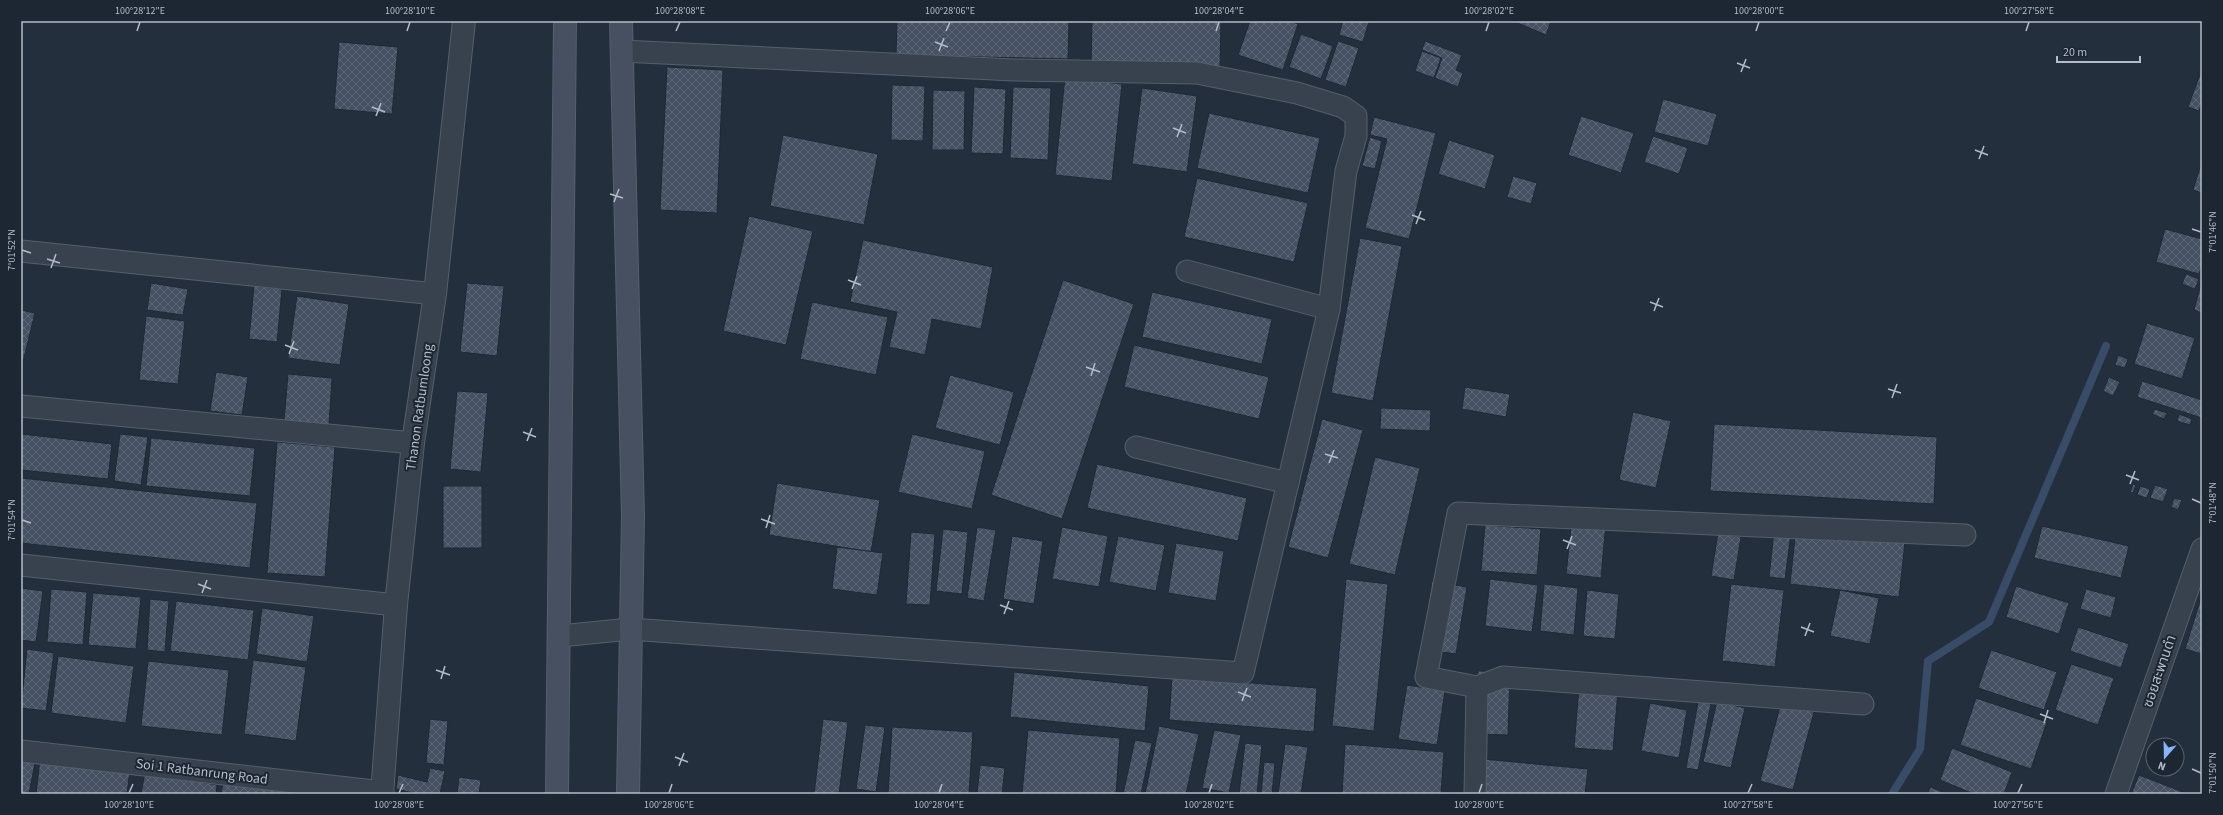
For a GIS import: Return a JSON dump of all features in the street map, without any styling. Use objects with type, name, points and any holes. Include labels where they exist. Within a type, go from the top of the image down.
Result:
[{"type":"main road","points":[[558,794],[565,21]]},
{"type":"main road","points":[[622,21],[633,518],[628,794]]},
{"type":"street","name":"Thanon Ratbumloong","points":[[382,793],[396,605],[413,443],[435,294],[464,21]]},
{"type":"street","points":[[560,636],[630,629],[1243,673],[1330,309],[1346,171],[1358,126],[1356,116],[1343,107],[1297,93],[1197,73],[1014,70],[622,51]]},
{"type":"street","points":[[21,251],[435,294]]},
{"type":"street","points":[[1187,271],[1330,309]]},
{"type":"street","points":[[21,406],[413,443]]},
{"type":"street","points":[[1136,447],[1288,483]]},
{"type":"street","points":[[1863,704],[1503,677],[1477,687],[1426,678],[1458,513],[1965,535]]},
{"type":"street","name":"ซอยสะพานดำ","points":[[2116,794],[2202,549]]},
{"type":"street","points":[[21,565],[396,605]]},
{"type":"street","points":[[1475,794],[1477,687]]},
{"type":"street","name":"Soi 1 Ratbanrung Road","points":[[21,751],[382,793]]},
{"type":"building","points":[[897,21],[1069,21],[1068,59],[896,55]]},
{"type":"building","points":[[1092,21],[1221,21],[1220,67],[1091,64]]},
{"type":"building","points":[[1250,21],[1290,21],[1298,24],[1283,70],[1238,55]]},
{"type":"building","points":[[1343,21],[1369,21],[1363,42],[1339,35]]},
{"type":"building","points":[[1513,21],[1551,21],[1546,35]]},
{"type":"building","points":[[1301,34],[1333,46],[1321,79],[1289,67]]},
{"type":"building","points":[[1338,41],[1359,48],[1346,87],[1325,80]]},
{"type":"building","points":[[1425,41],[1462,55],[1456,70],[1463,73],[1458,87],[1435,78],[1442,58],[1422,50]]},
{"type":"building","points":[[339,42],[398,47],[392,114],[334,109]]},
{"type":"building","points":[[1422,51],[1441,58],[1434,78],[1415,71]]},
{"type":"building","points":[[667,67],[723,70],[717,213],[660,210]]},
{"type":"building","points":[[2202,69],[2202,102],[2199,111],[2188,107]]},
{"type":"building","points":[[1065,77],[1122,84],[1112,181],[1055,175]]},
{"type":"building","points":[[892,85],[925,86],[923,141],[891,140]]},
{"type":"building","points":[[974,87],[1006,89],[1003,154],[971,153]]},
{"type":"building","points":[[1013,87],[1051,88],[1048,160],[1010,158]]},
{"type":"building","points":[[1142,88],[1197,96],[1187,172],[1132,164]]},
{"type":"building","points":[[933,90],[965,91],[964,150],[932,150]]},
{"type":"building","points":[[1663,99],[1717,114],[1708,146],[1654,132]]},
{"type":"building","points":[[1209,113],[1320,138],[1308,193],[1197,168]]},
{"type":"building","points":[[1581,116],[1634,133],[1621,173],[1568,155]]},
{"type":"building","points":[[1374,117],[1436,133],[1409,239],[1365,228],[1387,139],[1370,135]]},
{"type":"building","points":[[783,135],[878,154],[864,225],[770,206]]},
{"type":"building","points":[[1653,136],[1688,148],[1679,174],[1644,162]]},
{"type":"building","points":[[1370,137],[1382,141],[1375,169],[1362,166]]},
{"type":"building","points":[[1449,140],[1495,155],[1485,189],[1438,174]]},
{"type":"building","points":[[2202,161],[2202,193],[2193,190]]},
{"type":"building","points":[[1513,176],[1537,183],[1531,204],[1507,197]]},
{"type":"building","points":[[1197,178],[1308,203],[1294,262],[1184,237]]},
{"type":"building","points":[[749,216],[813,231],[786,345],[723,331]]},
{"type":"building","points":[[2165,229],[2202,239],[2202,265],[2199,274],[2156,262]]},
{"type":"building","points":[[1360,238],[1402,246],[1373,401],[1331,393]]},
{"type":"building","points":[[863,240],[993,267],[981,329],[932,319],[925,355],[889,347],[897,312],[850,302]]},
{"type":"building","points":[[2186,274],[2199,279],[2195,289],[2182,284]]},
{"type":"building","points":[[1063,280],[1134,304],[1062,519],[991,495]]},
{"type":"building","points":[[2202,280],[2202,313],[2194,310]]},
{"type":"building","points":[[151,283],[188,289],[183,315],[147,310]]},
{"type":"building","points":[[467,283],[504,286],[497,356],[460,352]]},
{"type":"building","points":[[254,286],[282,289],[277,342],[249,339]]},
{"type":"building","points":[[1152,292],[1272,319],[1262,364],[1142,337]]},
{"type":"building","points":[[297,296],[349,304],[340,365],[288,358]]},
{"type":"building","points":[[812,302],[888,317],[876,375],[800,359]]},
{"type":"building","points":[[21,310],[35,313],[21,370]]},
{"type":"building","points":[[146,316],[185,321],[178,384],[139,380]]},
{"type":"building","points":[[2147,323],[2195,338],[2182,379],[2134,364]]},
{"type":"building","points":[[1134,345],[1269,377],[1259,419],[1124,387]]},
{"type":"building","points":[[2118,355],[2128,359],[2125,368],[2115,365]]},
{"type":"building","points":[[216,372],[248,377],[242,415],[210,411]]},
{"type":"building","points":[[288,374],[332,378],[329,425],[284,421]]},
{"type":"building","points":[[950,375],[1014,392],[1000,445],[935,428]]},
{"type":"building","points":[[2109,377],[2120,382],[2113,396],[2103,391]]},
{"type":"building","points":[[2142,381],[2202,400],[2202,418],[2137,397]]},
{"type":"building","points":[[1465,387],[1510,394],[1506,417],[1462,409]]},
{"type":"building","points":[[457,391],[488,393],[481,472],[450,469]]},
{"type":"building","points":[[1381,408],[1431,410],[1430,431],[1380,429]]},
{"type":"building","points":[[2155,409],[2167,413],[2164,419],[2152,414]]},
{"type":"building","points":[[1633,412],[1671,421],[1656,488],[1619,480]]},
{"type":"building","points":[[2179,414],[2192,419],[2190,425],[2177,421]]},
{"type":"building","points":[[1322,419],[1363,430],[1328,558],[1288,547]]},
{"type":"building","points":[[1714,424],[1937,437],[1934,504],[1710,491]]},
{"type":"building","points":[[21,434],[112,444],[108,479],[21,470]]},
{"type":"building","points":[[120,434],[148,437],[141,485],[114,481]]},
{"type":"building","points":[[912,434],[985,451],[972,509],[898,492]]},
{"type":"building","points":[[151,438],[255,448],[250,496],[146,486]]},
{"type":"building","points":[[277,442],[335,447],[325,577],[267,573]]},
{"type":"building","points":[[1375,457],[1420,468],[1395,575],[1349,564]]},
{"type":"building","points":[[1097,464],[1247,498],[1238,541],[1087,508]]},
{"type":"building","points":[[21,478],[257,503],[250,568],[21,543]]},
{"type":"building","points":[[777,483],[880,500],[871,552],[769,535]]},
{"type":"building","points":[[2133,484],[2136,485],[2133,493],[2130,492]]},
{"type":"building","points":[[2155,485],[2168,489],[2163,502],[2150,498]]},
{"type":"building","points":[[443,486],[482,486],[482,548],[443,548]]},
{"type":"building","points":[[2140,486],[2150,489],[2147,498],[2137,495]]},
{"type":"building","points":[[2174,498],[2182,500],[2178,510],[2171,507]]},
{"type":"building","points":[[1572,519],[1606,522],[1601,578],[1566,574]]},
{"type":"building","points":[[1485,525],[1541,529],[1537,575],[1481,571]]},
{"type":"building","points":[[2042,526],[2129,546],[2121,578],[2034,558]]},
{"type":"building","points":[[977,527],[996,530],[984,601],[967,598]]},
{"type":"building","points":[[1062,527],[1108,536],[1099,587],[1052,579]]},
{"type":"building","points":[[943,529],[968,532],[962,594],[936,591]]},
{"type":"building","points":[[1796,529],[1905,542],[1899,597],[1790,584]]},
{"type":"building","points":[[1774,531],[1791,533],[1785,579],[1769,577]]},
{"type":"building","points":[[911,532],[935,534],[930,605],[906,604]]},
{"type":"building","points":[[1718,533],[1741,537],[1734,580],[1711,576]]},
{"type":"building","points":[[1012,536],[1043,541],[1034,604],[1003,599]]},
{"type":"building","points":[[1118,536],[1165,545],[1156,591],[1109,582]]},
{"type":"building","points":[[1176,543],[1224,551],[1216,601],[1168,593]]},
{"type":"building","points":[[837,547],[883,553],[877,595],[832,589]]},
{"type":"building","points":[[1346,579],[1388,584],[1374,731],[1332,726]]},
{"type":"building","points":[[1490,579],[1538,585],[1532,632],[1485,626]]},
{"type":"building","points":[[1432,581],[1467,587],[1456,654],[1421,649]]},
{"type":"building","points":[[1544,584],[1578,588],[1574,635],[1540,631]]},
{"type":"building","points":[[1731,584],[1784,590],[1775,667],[1722,661]]},
{"type":"building","points":[[2016,586],[2069,603],[2059,634],[2006,617]]},
{"type":"building","points":[[21,588],[43,591],[36,642],[21,640]]},
{"type":"building","points":[[51,589],[87,592],[83,645],[47,642]]},
{"type":"building","points":[[2086,589],[2116,597],[2111,618],[2080,609]]},
{"type":"building","points":[[1587,590],[1619,594],[1615,639],[1583,636]]},
{"type":"building","points":[[1840,590],[1879,598],[1870,644],[1830,636]]},
{"type":"building","points":[[93,593],[141,597],[136,649],[88,645]]},
{"type":"building","points":[[2202,595],[2202,654],[2185,649]]},
{"type":"building","points":[[150,599],[169,601],[165,652],[147,650]]},
{"type":"building","points":[[176,601],[254,610],[248,660],[170,651]]},
{"type":"building","points":[[262,608],[314,616],[307,662],[256,654]]},
{"type":"building","points":[[2078,627],[2129,644],[2121,668],[2070,651]]},
{"type":"building","points":[[27,649],[54,653],[46,711],[21,708]]},
{"type":"building","points":[[1991,650],[2057,672],[2044,710],[1978,688]]},
{"type":"building","points":[[58,656],[134,666],[126,723],[51,713]]},
{"type":"building","points":[[253,660],[306,667],[296,741],[244,734]]},
{"type":"building","points":[[148,661],[229,670],[222,735],[141,726]]},
{"type":"building","points":[[2071,664],[2114,678],[2098,725],[2055,710]]},
{"type":"building","points":[[1478,671],[1510,672],[1508,735],[1476,734]]},
{"type":"building","points":[[1014,672],[1149,686],[1145,731],[1010,717]]},
{"type":"building","points":[[1172,677],[1317,688],[1314,732],[1169,720]]},
{"type":"building","points":[[1407,685],[1445,691],[1437,745],[1398,739]]},
{"type":"building","points":[[1579,687],[1618,690],[1613,751],[1574,748]]},
{"type":"building","points":[[1699,697],[1712,699],[1698,770],[1686,768]]},
{"type":"building","points":[[1976,698],[2047,722],[2031,769],[1960,745]]},
{"type":"building","points":[[1717,701],[1745,708],[1731,768],[1703,762]]},
{"type":"building","points":[[1650,703],[1687,710],[1679,758],[1641,751]]},
{"type":"building","points":[[1781,703],[1814,712],[1793,790],[1760,781]]},
{"type":"building","points":[[430,719],[448,721],[444,765],[426,763]]},
{"type":"building","points":[[823,719],[848,722],[839,794],[814,794]]},
{"type":"building","points":[[865,725],[885,727],[876,792],[856,789]]},
{"type":"building","points":[[1159,726],[1199,734],[1186,794],[1145,794]]},
{"type":"building","points":[[892,727],[973,732],[969,794],[888,794]]},
{"type":"building","points":[[1028,730],[1120,738],[1116,794],[1022,794]]},
{"type":"building","points":[[1214,730],[1241,735],[1229,793],[1202,788]]},
{"type":"building","points":[[1135,740],[1152,743],[1141,794],[1123,794]]},
{"type":"building","points":[[1245,743],[1262,745],[1257,794],[1239,794]]},
{"type":"building","points":[[1285,744],[1308,747],[1301,794],[1278,794]]},
{"type":"building","points":[[1345,744],[1444,752],[1441,794],[1342,794]]},
{"type":"building","points":[[1952,748],[2012,772],[2004,794],[1974,794],[1940,780]]},
{"type":"building","points":[[40,759],[130,770],[127,794],[36,794]]},
{"type":"building","points":[[1483,759],[1588,769],[1585,794],[1479,794]]},
{"type":"building","points":[[21,761],[35,763],[29,794],[21,794]]},
{"type":"building","points":[[1264,762],[1275,763],[1272,794],[1261,794]]},
{"type":"building","points":[[980,765],[1005,768],[1002,794],[977,794]]},
{"type":"building","points":[[430,768],[445,771],[440,794],[417,794],[396,789],[398,775],[427,782]]},
{"type":"building","points":[[145,772],[217,785],[216,794],[141,794]]},
{"type":"building","points":[[2139,775],[2188,794],[2131,794]]},
{"type":"building","points":[[224,777],[293,787],[292,794],[221,794]]},
{"type":"building","points":[[459,777],[481,780],[479,794],[457,794]]},
{"type":"building","points":[[1930,787],[1948,794],[1928,794]]},
{"type":"waterway","points":[[1892,794],[1920,749],[1928,661],[1989,622],[2106,346]]}]
